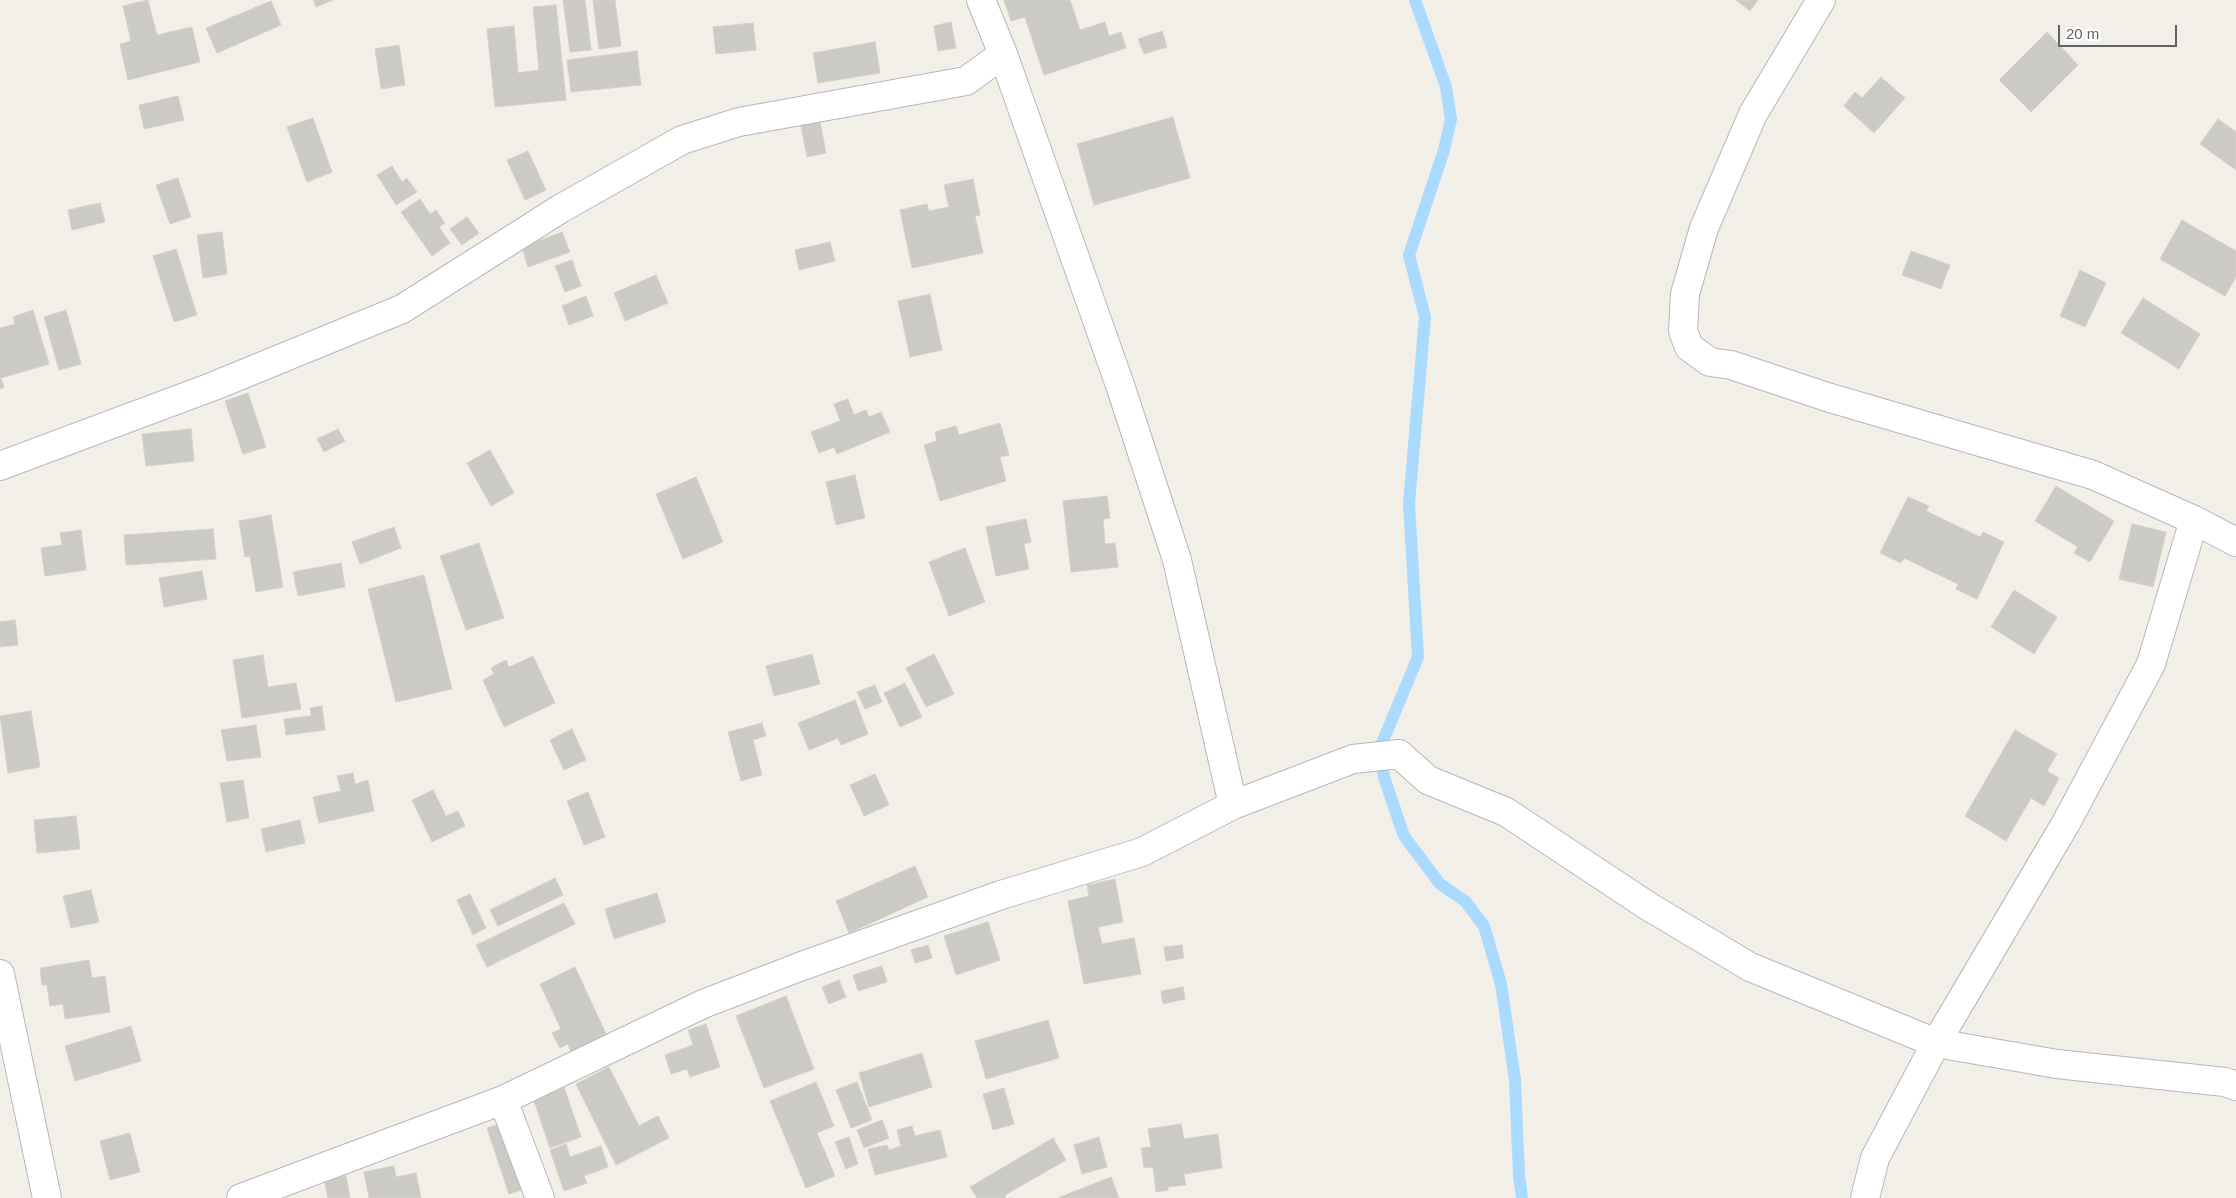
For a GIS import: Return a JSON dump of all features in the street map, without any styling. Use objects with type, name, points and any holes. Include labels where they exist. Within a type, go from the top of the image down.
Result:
[{"type":"street","points":[[981,0],[1003,54],[1121,388],[1177,560],[1233,805]]},
{"type":"street","points":[[1822,0],[1753,114],[1704,228],[1685,294],[1682,331],[1689,347],[1710,362],[1731,365],[1826,397],[2093,475],[2194,520],[2236,542]]},
{"type":"street","points":[[0,466],[214,386],[402,309],[560,209],[682,140],[739,122],[966,81],[1003,54]]},
{"type":"street","points":[[1865,1198],[1875,1158],[1936,1043],[2066,823],[2151,664],[2194,520]]},
{"type":"street","points":[[241,1198],[503,1100],[703,1004],[802,966],[1001,895],[1142,852],[1233,805],[1353,759],[1399,754],[1428,780],[1506,812],[1648,906],[1750,967],[1936,1043],[2057,1064],[2225,1082],[2236,1086]]},
{"type":"street","points":[[0,974],[47,1198]]},
{"type":"street","points":[[503,1100],[540,1198]]},
{"type":"building","points":[[148,0],[157,35],[192,27],[200,62],[128,80],[120,44],[131,41],[123,6]]},
{"type":"building","points":[[314,0],[333,0],[316,7]]},
{"type":"building","points":[[563,0],[585,0],[591,50],[570,52]]},
{"type":"building","points":[[593,0],[615,0],[621,46],[599,49]]},
{"type":"building","points":[[1004,0],[1070,0],[1080,30],[1105,22],[1109,36],[1121,32],[1126,48],[1044,75],[1025,17],[1011,21]]},
{"type":"building","points":[[1736,0],[1758,0],[1750,11]]},
{"type":"building","points":[[271,1],[281,25],[217,53],[206,28]]},
{"type":"building","points":[[556,5],[566,100],[495,107],[487,29],[514,26],[518,73],[539,70],[533,7]]},
{"type":"building","points":[[951,22],[956,48],[938,51],[934,26]]},
{"type":"building","points":[[753,23],[756,50],[716,54],[713,27]]},
{"type":"building","points":[[1162,31],[1167,47],[1144,54],[1138,39]]},
{"type":"building","points":[[2047,32],[2078,65],[2031,112],[1999,80]]},
{"type":"building","points":[[875,42],[880,73],[818,83],[813,53]]},
{"type":"building","points":[[399,45],[405,85],[381,89],[375,49]]},
{"type":"building","points":[[637,51],[641,85],[571,92],[567,60]]},
{"type":"building","points":[[1881,77],[1905,98],[1874,133],[1844,106],[1855,92],[1862,98]]},
{"type":"building","points":[[178,96],[184,120],[144,129],[139,105]]},
{"type":"building","points":[[819,117],[826,153],[807,157],[800,121]]},
{"type":"building","points":[[1173,117],[1190,178],[1094,205],[1077,144]]},
{"type":"building","points":[[313,118],[332,172],[307,182],[287,127]]},
{"type":"building","points":[[2218,119],[2236,132],[2236,170],[2200,144]]},
{"type":"building","points":[[528,151],[546,190],[525,200],[507,160]]},
{"type":"building","points":[[392,166],[402,182],[407,178],[417,192],[396,205],[377,175]]},
{"type":"building","points":[[178,178],[191,217],[170,224],[156,185]]},
{"type":"building","points":[[973,179],[980,215],[975,216],[983,253],[912,268],[900,210],[927,204],[929,211],[949,207],[944,185]]},
{"type":"building","points":[[420,199],[430,214],[436,210],[445,223],[439,227],[450,243],[432,256],[401,212]]},
{"type":"building","points":[[100,203],[105,222],[72,230],[68,210]]},
{"type":"building","points":[[467,217],[479,233],[462,245],[450,229]]},
{"type":"building","points":[[2182,220],[2236,251],[2236,277],[2225,296],[2160,259]]},
{"type":"building","points":[[222,232],[227,274],[203,278],[197,235]]},
{"type":"building","points":[[562,232],[570,252],[528,267],[522,247]]},
{"type":"building","points":[[830,242],[835,261],[799,270],[795,250]]},
{"type":"building","points":[[176,249],[197,315],[174,322],[153,256]]},
{"type":"building","points":[[1911,251],[1950,265],[1941,289],[1902,275]]},
{"type":"building","points":[[572,260],[581,286],[565,292],[555,266]]},
{"type":"building","points":[[2080,270],[2106,283],[2085,327],[2060,316]]},
{"type":"building","points":[[656,275],[668,303],[625,321],[614,293]]},
{"type":"building","points":[[930,294],[942,350],[910,357],[898,301]]},
{"type":"building","points":[[586,296],[593,316],[569,325],[562,306]]},
{"type":"building","points":[[2143,298],[2200,334],[2179,369],[2121,333]]},
{"type":"building","points":[[33,310],[49,364],[1,378],[4,387],[0,389],[0,328],[15,324],[13,317]]},
{"type":"building","points":[[66,310],[81,364],[59,370],[44,317]]},
{"type":"building","points":[[248,393],[266,447],[243,454],[225,401]]},
{"type":"building","points":[[848,399],[854,415],[866,410],[869,417],[881,412],[890,432],[837,454],[834,447],[819,453],[811,432],[840,421],[834,404]]},
{"type":"building","points":[[1000,423],[1009,455],[1000,457],[1006,481],[940,501],[924,445],[937,441],[935,432],[956,426],[959,435]]},
{"type":"building","points":[[191,429],[194,461],[146,466],[142,434]]},
{"type":"building","points":[[338,429],[345,441],[324,452],[317,439]]},
{"type":"building","points":[[490,450],[514,493],[491,506],[467,463]]},
{"type":"building","points":[[855,475],[865,518],[836,525],[826,482]]},
{"type":"building","points":[[696,477],[723,542],[683,559],[656,494]]},
{"type":"building","points":[[2056,486],[2114,521],[2090,562],[2074,553],[2078,547],[2035,521]]},
{"type":"building","points":[[1107,496],[1110,518],[1103,519],[1105,544],[1115,543],[1118,567],[1071,572],[1063,501]]},
{"type":"building","points":[[1908,497],[1929,506],[1926,511],[1980,537],[1983,532],[2004,542],[1977,599],[1956,589],[1958,584],[1904,558],[1901,563],[1880,553]]},
{"type":"building","points":[[271,515],[283,587],[256,592],[250,556],[245,557],[239,521]]},
{"type":"building","points":[[1026,519],[1031,542],[1024,544],[1029,569],[996,576],[986,527]]},
{"type":"building","points":[[2132,524],[2166,532],[2153,587],[2119,579]]},
{"type":"building","points":[[394,527],[401,548],[360,564],[352,542]]},
{"type":"building","points":[[213,529],[216,559],[126,565],[124,535]]},
{"type":"building","points":[[81,530],[86,570],[45,576],[41,548],[62,545],[60,533]]},
{"type":"building","points":[[479,543],[504,618],[466,630],[440,556]]},
{"type":"building","points":[[965,548],[985,602],[949,616],[929,562]]},
{"type":"building","points":[[341,563],[345,587],[298,596],[293,572]]},
{"type":"building","points":[[202,571],[207,599],[164,607],[159,578]]},
{"type":"building","points":[[424,575],[452,689],[396,702],[368,589]]},
{"type":"building","points":[[2014,590],[2057,617],[2034,654],[1991,627]]},
{"type":"building","points":[[15,620],[18,645],[0,647],[0,622]]},
{"type":"building","points":[[812,654],[820,684],[774,696],[766,666]]},
{"type":"building","points":[[934,654],[954,694],[926,707],[906,668]]},
{"type":"building","points":[[263,655],[268,687],[296,683],[301,709],[242,718],[233,660]]},
{"type":"building","points":[[533,656],[555,703],[504,727],[483,680],[494,674],[491,668],[506,660],[509,667]]},
{"type":"building","points":[[905,683],[922,717],[900,727],[884,693]]},
{"type":"building","points":[[875,685],[882,702],[865,709],[857,692]]},
{"type":"building","points":[[855,700],[868,734],[841,745],[838,738],[809,750],[798,723]]},
{"type":"building","points":[[322,706],[325,730],[286,735],[284,719],[311,716],[310,708]]},
{"type":"building","points":[[31,711],[40,767],[8,773],[0,716]]},
{"type":"building","points":[[762,723],[766,736],[753,740],[762,775],[741,781],[728,732]]},
{"type":"building","points":[[256,725],[261,757],[227,761],[221,730]]},
{"type":"building","points":[[572,729],[586,760],[564,770],[550,740]]},
{"type":"building","points":[[2015,730],[2057,754],[2047,771],[2059,778],[2044,806],[2031,798],[2006,841],[1965,816]]},
{"type":"building","points":[[353,773],[355,784],[368,780],[374,811],[319,823],[313,797],[341,791],[337,776]]},
{"type":"building","points":[[875,774],[889,805],[864,816],[850,785]]},
{"type":"building","points":[[243,780],[249,818],[227,822],[220,783]]},
{"type":"building","points":[[433,790],[446,816],[458,811],[465,826],[432,842],[412,800]]},
{"type":"building","points":[[588,792],[605,837],[584,845],[567,801]]},
{"type":"building","points":[[76,816],[80,849],[37,853],[34,820]]},
{"type":"building","points":[[300,820],[305,843],[266,852],[261,829]]},
{"type":"building","points":[[915,866],[928,897],[849,933],[836,901]]},
{"type":"building","points":[[555,878],[563,895],[498,926],[490,910]]},
{"type":"building","points":[[1115,879],[1123,922],[1098,927],[1102,944],[1134,938],[1141,974],[1084,984],[1068,901],[1089,896],[1087,885]]},
{"type":"building","points":[[91,890],[99,922],[71,928],[63,896]]},
{"type":"building","points":[[657,893],[666,922],[614,939],[605,909]]},
{"type":"building","points":[[470,894],[486,928],[473,935],[457,900]]},
{"type":"building","points":[[564,903],[575,924],[487,967],[476,945]]},
{"type":"building","points":[[988,922],[1000,960],[956,975],[944,936]]},
{"type":"building","points":[[928,945],[932,958],[915,963],[911,950]]},
{"type":"building","points":[[1182,945],[1184,958],[1166,961],[1164,947]]},
{"type":"building","points":[[89,960],[92,978],[105,976],[110,1012],[65,1019],[63,1004],[50,1006],[47,985],[42,985],[40,968]]},
{"type":"building","points":[[882,966],[887,982],[858,991],[853,975]]},
{"type":"building","points":[[575,967],[607,1036],[571,1052],[568,1044],[560,1048],[552,1033],[561,1029],[540,984]]},
{"type":"building","points":[[839,980],[846,997],[829,1004],[822,987]]},
{"type":"building","points":[[1183,987],[1185,999],[1163,1004],[1161,991]]},
{"type":"building","points":[[786,996],[814,1069],[764,1088],[736,1016]]},
{"type":"building","points":[[1048,1020],[1059,1058],[986,1079],[975,1041]]},
{"type":"building","points":[[706,1024],[720,1067],[690,1077],[687,1069],[671,1074],[665,1055],[693,1045],[688,1030]]},
{"type":"building","points":[[131,1026],[141,1061],[75,1081],[65,1046]]},
{"type":"building","points":[[922,1053],[932,1087],[869,1107],[859,1073]]},
{"type":"building","points":[[609,1067],[639,1126],[658,1116],[669,1138],[616,1165],[576,1084]]},
{"type":"building","points":[[816,1082],[834,1126],[817,1133],[835,1176],[806,1188],[770,1101]]},
{"type":"building","points":[[857,1082],[872,1120],[851,1128],[836,1090]]},
{"type":"building","points":[[564,1087],[581,1137],[550,1148],[533,1098]]},
{"type":"building","points":[[1004,1088],[1014,1124],[993,1130],[983,1094]]},
{"type":"building","points":[[882,1120],[889,1138],[864,1148],[857,1130]]},
{"type":"building","points":[[509,1121],[531,1187],[509,1194],[487,1128]]},
{"type":"building","points":[[1181,1124],[1184,1139],[1218,1134],[1222,1168],[1184,1174],[1186,1185],[1168,1187],[1168,1190],[1156,1192],[1153,1167],[1144,1168],[1141,1148],[1151,1147],[1148,1129]]},
{"type":"building","points":[[912,1126],[915,1136],[940,1130],[947,1157],[875,1175],[868,1149],[887,1145],[889,1150],[901,1146],[897,1130]]},
{"type":"building","points":[[130,1133],[140,1172],[110,1180],[100,1141]]},
{"type":"building","points":[[849,1137],[858,1164],[846,1169],[835,1142]]},
{"type":"building","points":[[1099,1137],[1107,1167],[1082,1174],[1074,1145]]},
{"type":"building","points":[[1053,1138],[1066,1160],[1005,1195],[1006,1198],[977,1198],[970,1187]]},
{"type":"building","points":[[566,1144],[570,1157],[601,1146],[608,1167],[584,1176],[587,1183],[564,1191],[550,1150]]},
{"type":"building","points":[[394,1166],[396,1177],[416,1173],[421,1198],[369,1198],[364,1172]]},
{"type":"building","points":[[346,1176],[350,1198],[328,1198],[324,1179]]},
{"type":"building","points":[[1111,1177],[1119,1198],[1058,1198]]},
{"type":"waterway","points":[[1415,0],[1446,87],[1451,119],[1444,150],[1409,255],[1425,317],[1409,504],[1418,657],[1380,748],[1384,777],[1404,836],[1440,884],[1465,901],[1484,926],[1501,984],[1515,1080],[1519,1176],[1522,1198]]}]
